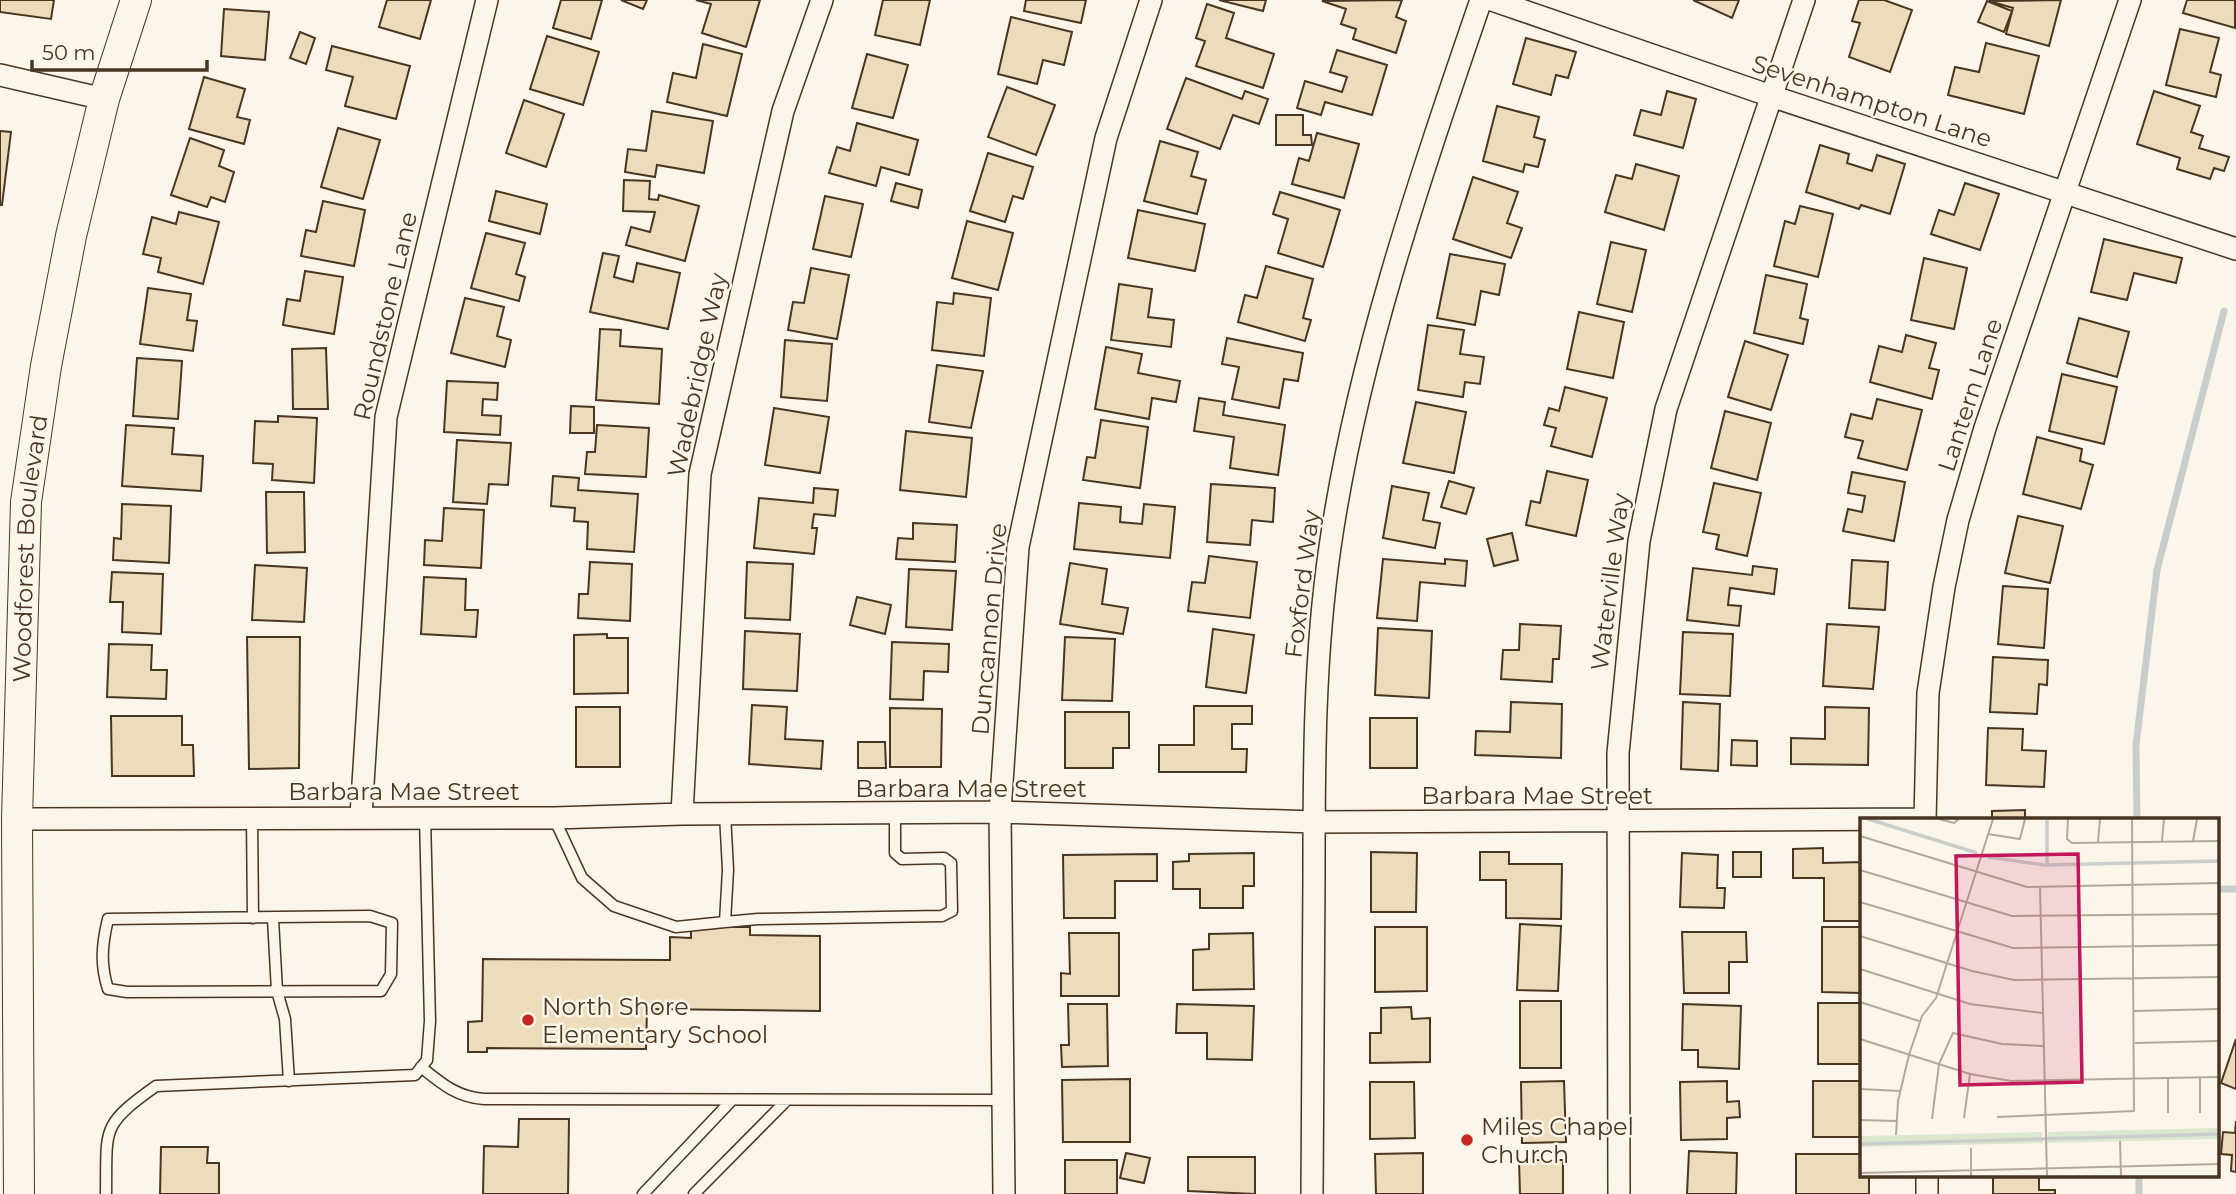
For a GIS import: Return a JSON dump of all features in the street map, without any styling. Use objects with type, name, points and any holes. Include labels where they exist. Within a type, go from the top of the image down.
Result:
[{"type":"main road","name":"Woodforest Boulevard","points":[[19,1194],[17,819],[26,502],[46,366],[71,236],[104,99],[136,0]]},
{"type":"street","name":"Roundstone Lane","points":[[361,816],[386,417],[487,0]]},
{"type":"street","name":"Wadebridge Way","points":[[682,814],[700,474],[783,111],[822,0]]},
{"type":"street","name":"Duncannon Drive","points":[[1004,1194],[1000,812],[1018,547],[1105,138],[1151,0]]},
{"type":"street","name":"Foxford Way","points":[[1312,1194],[1318,645],[1330,546],[1347,451],[1371,350],[1445,105],[1481,0]]},
{"type":"street","name":"Sevenhampton Lane","points":[[1492,0],[1772,96],[2236,249]]},
{"type":"street","name":"Waterville Way","points":[[1619,1194],[1618,753],[1626,648],[1639,541],[1650,475],[1666,409],[1804,0]]},
{"type":"street","name":"Lantern Lane","points":[[1925,818],[1928,692],[1952,547],[1985,428],[2130,0]]},
{"type":"street","points":[[0,75],[104,99]]},
{"type":"street","name":"Barbara Mae Street","points":[[17,819],[361,816],[554,818],[682,814],[1000,812],[1314,822],[1860,819]]},
{"type":"street","points":[[1927,1176],[1927,1194]]},
{"type":"lane","points":[[554,818],[582,878],[614,906],[676,927],[758,919],[942,916],[952,911],[951,863],[944,858],[902,859],[895,853],[895,813]]},
{"type":"lane","points":[[725,814],[728,870],[725,922]]},
{"type":"lane","points":[[252,817],[253,918]]},
{"type":"lane","points":[[106,1194],[107,1133],[122,1110],[156,1086],[415,1075],[427,1060],[430,1021],[425,817]]},
{"type":"lane","points":[[370,916],[392,923],[391,974],[382,991],[127,992],[108,989],[102,970],[103,943],[108,919],[273,919],[370,916]]},
{"type":"lane","points":[[273,919],[277,991],[285,1019],[289,1081]]},
{"type":"lane","points":[[421,1067],[449,1090],[467,1098],[1003,1100]]},
{"type":"lane","points":[[643,1194],[731,1101]]},
{"type":"lane","points":[[694,1194],[786,1101]]},
{"type":"building","points":[[0,0],[54,0],[51,19],[0,12]]},
{"type":"building","points":[[387,0],[431,0],[420,39],[379,27]]},
{"type":"building","points":[[561,0],[602,0],[591,39],[553,28]]},
{"type":"building","points":[[621,0],[647,0],[643,9]]},
{"type":"building","points":[[696,0],[760,0],[746,47],[702,33],[711,4]]},
{"type":"building","points":[[883,0],[930,0],[920,45],[875,35]]},
{"type":"building","points":[[1026,0],[1086,0],[1081,23],[1024,11]]},
{"type":"building","points":[[1219,0],[1266,0],[1263,11]]},
{"type":"building","points":[[1402,0],[1396,17],[1406,21],[1396,53],[1353,39],[1356,29],[1341,24],[1346,9],[1322,1]]},
{"type":"building","points":[[1693,0],[1739,0],[1732,18]]},
{"type":"building","points":[[1859,0],[1884,0],[1912,10],[1890,72],[1849,57],[1860,23],[1852,21]]},
{"type":"building","points":[[2061,0],[2049,46],[2006,34],[2013,8],[1989,1]]},
{"type":"building","points":[[2187,0],[2235,0],[2235,28],[2183,13]]},
{"type":"building","points":[[1987,1],[2012,11],[2004,32],[1978,22]]},
{"type":"building","points":[[1207,4],[1234,13],[1226,38],[1274,54],[1263,88],[1196,66],[1205,41],[1196,38]]},
{"type":"building","points":[[224,9],[269,12],[265,60],[221,56]]},
{"type":"building","points":[[1011,17],[1072,32],[1064,65],[1043,60],[1037,84],[998,74]]},
{"type":"building","points":[[2180,29],[2219,38],[2210,72],[2221,75],[2216,97],[2166,85]]},
{"type":"building","points":[[300,32],[315,38],[306,64],[290,58]]},
{"type":"building","points":[[547,36],[599,52],[583,105],[530,89]]},
{"type":"building","points":[[1526,38],[1576,52],[1568,78],[1556,75],[1551,95],[1513,84]]},
{"type":"building","points":[[1986,43],[2039,56],[2024,114],[1948,95],[1955,67],[1979,72]]},
{"type":"building","points":[[703,44],[742,54],[727,116],[667,102],[673,73],[696,78]]},
{"type":"building","points":[[332,46],[410,66],[396,119],[345,106],[353,77],[326,70]]},
{"type":"building","points":[[1337,50],[1387,65],[1372,115],[1325,102],[1321,115],[1297,108],[1305,81],[1342,92],[1347,77],[1330,72]]},
{"type":"building","points":[[867,54],[908,65],[893,118],[852,108]]},
{"type":"building","points":[[204,77],[245,89],[237,117],[250,120],[244,144],[189,129]]},
{"type":"building","points":[[1186,78],[1242,99],[1245,91],[1268,99],[1259,124],[1233,115],[1220,149],[1167,129]]},
{"type":"building","points":[[1007,87],[1055,105],[1036,155],[988,137]]},
{"type":"building","points":[[1667,91],[1696,99],[1683,148],[1634,135],[1641,110],[1661,115]]},
{"type":"building","points":[[2154,91],[2200,106],[2191,132],[2203,136],[2199,148],[2229,157],[2224,171],[2214,168],[2210,179],[2177,169],[2180,158],[2137,144]]},
{"type":"building","points":[[524,100],[564,114],[546,167],[506,153]]},
{"type":"building","points":[[1497,106],[1539,117],[1534,137],[1545,140],[1538,167],[1525,164],[1523,172],[1483,161]]},
{"type":"building","points":[[652,111],[713,121],[704,173],[657,165],[655,177],[625,172],[628,149],[646,151]]},
{"type":"building","points":[[1276,115],[1303,115],[1303,135],[1311,135],[1312,145],[1276,145]]},
{"type":"building","points":[[857,123],[918,140],[909,175],[881,167],[876,186],[829,173],[837,147],[850,151]]},
{"type":"building","points":[[338,128],[380,140],[363,199],[321,187]]},
{"type":"building","points":[[0,131],[11,132],[2,205],[0,205]]},
{"type":"building","points":[[1317,133],[1359,144],[1344,198],[1292,184],[1299,158],[1309,161]]},
{"type":"building","points":[[190,138],[224,150],[219,166],[234,172],[225,202],[211,197],[207,207],[171,195]]},
{"type":"building","points":[[1160,141],[1198,152],[1191,176],[1206,180],[1197,214],[1144,201]]},
{"type":"building","points":[[1820,145],[1849,154],[1847,163],[1872,171],[1877,155],[1905,164],[1890,214],[1861,205],[1859,209],[1806,192]]},
{"type":"building","points":[[988,153],[1033,167],[1023,199],[1013,196],[1005,222],[970,211]]},
{"type":"building","points":[[1636,164],[1679,176],[1664,230],[1605,212],[1616,175],[1632,179]]},
{"type":"building","points":[[1473,177],[1518,192],[1507,223],[1522,228],[1511,258],[1453,239]]},
{"type":"building","points":[[624,180],[650,181],[649,199],[658,200],[659,195],[699,206],[685,261],[626,245],[631,227],[650,232],[655,212],[623,211]]},
{"type":"building","points":[[896,183],[922,190],[918,208],[891,201]]},
{"type":"building","points":[[1965,183],[1999,194],[1980,250],[1931,234],[1939,210],[1954,215]]},
{"type":"building","points":[[496,191],[547,204],[540,234],[489,221]]},
{"type":"building","points":[[1280,192],[1340,210],[1323,267],[1278,253],[1288,219],[1273,214]]},
{"type":"building","points":[[825,196],[863,204],[851,257],[813,249]]},
{"type":"building","points":[[323,201],[365,210],[354,266],[301,256],[306,230],[316,232]]},
{"type":"building","points":[[1800,206],[1833,214],[1818,277],[1774,266],[1785,221],[1795,224]]},
{"type":"building","points":[[1138,210],[1205,224],[1195,271],[1128,258]]},
{"type":"building","points":[[179,212],[219,222],[203,284],[158,272],[161,258],[143,254],[152,217],[176,224]]},
{"type":"building","points":[[967,221],[1013,233],[998,290],[952,278]]},
{"type":"building","points":[[486,233],[525,243],[516,274],[525,277],[519,301],[471,288]]},
{"type":"building","points":[[2104,239],[2182,258],[2176,283],[2134,273],[2127,300],[2091,292]]},
{"type":"building","points":[[1611,242],[1646,250],[1632,312],[1597,304]]},
{"type":"building","points":[[603,253],[619,256],[614,277],[633,282],[637,263],[680,273],[668,329],[590,312]]},
{"type":"building","points":[[1450,254],[1505,264],[1499,295],[1481,291],[1475,325],[1437,318]]},
{"type":"building","points":[[1924,258],[1967,268],[1954,329],[1911,320]]},
{"type":"building","points":[[1266,266],[1313,279],[1303,318],[1311,320],[1305,341],[1238,322],[1245,295],[1257,298]]},
{"type":"building","points":[[811,268],[849,275],[837,339],[788,330],[793,302],[804,303]]},
{"type":"building","points":[[305,271],[343,277],[334,334],[283,325],[287,299],[300,301]]},
{"type":"building","points":[[1766,275],[1807,284],[1800,318],[1808,320],[1803,344],[1754,333]]},
{"type":"building","points":[[1119,284],[1152,289],[1148,317],[1174,320],[1171,347],[1111,340]]},
{"type":"building","points":[[148,288],[191,294],[187,320],[197,321],[193,351],[140,344]]},
{"type":"building","points":[[954,293],[991,298],[984,356],[932,350],[937,302],[953,304]]},
{"type":"building","points":[[465,298],[504,307],[497,336],[511,340],[505,367],[451,353]]},
{"type":"building","points":[[1579,312],[1624,322],[1613,378],[1567,369]]},
{"type":"building","points":[[2079,318],[2129,332],[2117,377],[2067,363]]},
{"type":"building","points":[[1428,325],[1464,330],[1460,354],[1484,357],[1480,384],[1465,382],[1463,397],[1418,390]]},
{"type":"building","points":[[600,329],[621,330],[620,346],[662,349],[659,404],[596,400]]},
{"type":"building","points":[[1906,335],[1936,343],[1929,368],[1939,370],[1932,399],[1870,382],[1879,346],[1902,352]]},
{"type":"building","points":[[1227,338],[1303,353],[1298,381],[1284,379],[1279,408],[1232,399],[1239,367],[1222,364]]},
{"type":"building","points":[[785,340],[832,344],[827,401],[781,397]]},
{"type":"building","points":[[1745,341],[1788,355],[1771,410],[1728,397]]},
{"type":"building","points":[[1106,347],[1142,354],[1138,373],[1180,381],[1176,402],[1152,398],[1149,419],[1095,409]]},
{"type":"building","points":[[326,348],[328,409],[293,409],[292,349]]},
{"type":"building","points":[[137,358],[182,361],[178,419],[133,416]]},
{"type":"building","points":[[937,365],[983,371],[971,428],[929,422]]},
{"type":"building","points":[[2062,374],[2117,387],[2104,444],[2049,431]]},
{"type":"building","points":[[447,381],[498,383],[497,400],[483,399],[482,415],[501,416],[500,435],[444,432]]},
{"type":"building","points":[[1565,387],[1607,398],[1592,457],[1551,446],[1556,428],[1544,425],[1549,408],[1559,411]]},
{"type":"building","points":[[1199,398],[1225,402],[1223,415],[1285,425],[1278,475],[1230,468],[1234,437],[1194,431]]},
{"type":"building","points":[[1877,399],[1922,410],[1907,470],[1858,458],[1863,441],[1845,437],[1851,414],[1872,419]]},
{"type":"building","points":[[1416,402],[1466,412],[1454,473],[1403,463]]},
{"type":"building","points":[[571,406],[594,407],[594,433],[570,433]]},
{"type":"building","points":[[774,408],[829,417],[820,473],[765,465]]},
{"type":"building","points":[[1725,411],[1771,423],[1757,480],[1711,468]]},
{"type":"building","points":[[278,416],[317,418],[314,483],[272,480],[273,464],[253,463],[255,421],[278,422]]},
{"type":"building","points":[[1101,420],[1148,427],[1140,488],[1083,480],[1087,457],[1095,458]]},
{"type":"building","points":[[126,425],[174,428],[172,454],[203,456],[201,491],[122,486]]},
{"type":"building","points":[[597,425],[649,428],[646,477],[585,474],[587,452],[595,452]]},
{"type":"building","points":[[906,431],[972,438],[966,497],[900,490]]},
{"type":"building","points":[[2037,437],[2082,449],[2080,461],[2093,465],[2081,509],[2023,494]]},
{"type":"building","points":[[457,440],[511,443],[508,485],[489,484],[487,504],[453,502]]},
{"type":"building","points":[[1547,471],[1588,480],[1576,536],[1526,525],[1531,501],[1540,503]]},
{"type":"building","points":[[1852,472],[1905,482],[1894,541],[1843,531],[1848,509],[1862,512],[1865,496],[1848,493]]},
{"type":"building","points":[[553,476],[579,478],[578,490],[638,494],[634,552],[587,549],[588,522],[574,521],[575,508],[551,506]]},
{"type":"building","points":[[1449,481],[1474,488],[1466,514],[1441,507]]},
{"type":"building","points":[[1714,483],[1761,493],[1747,556],[1716,549],[1719,535],[1703,532]]},
{"type":"building","points":[[1211,484],[1275,488],[1273,522],[1252,520],[1250,545],[1207,542]]},
{"type":"building","points":[[1392,486],[1429,493],[1423,520],[1440,523],[1435,548],[1383,538]]},
{"type":"building","points":[[814,488],[838,490],[835,516],[814,514],[812,528],[817,528],[814,554],[754,548],[759,498],[813,503]]},
{"type":"building","points":[[266,492],[304,492],[305,552],[267,553]]},
{"type":"building","points":[[1079,503],[1121,507],[1120,522],[1142,524],[1144,504],[1175,507],[1170,558],[1074,549]]},
{"type":"building","points":[[122,504],[171,506],[169,563],[113,560],[114,538],[121,539]]},
{"type":"building","points":[[444,508],[484,510],[481,568],[424,565],[425,540],[442,541]]},
{"type":"building","points":[[2018,516],[2063,526],[2050,583],[2005,573]]},
{"type":"building","points":[[913,523],[957,525],[955,562],[896,559],[898,538],[913,539]]},
{"type":"building","points":[[1512,533],[1518,560],[1494,566],[1487,539]]},
{"type":"building","points":[[1209,556],[1257,562],[1250,618],[1188,611],[1192,582],[1205,583]]},
{"type":"building","points":[[1383,559],[1445,564],[1445,559],[1467,561],[1465,586],[1420,582],[1417,621],[1377,618]]},
{"type":"building","points":[[1852,560],[1888,562],[1885,610],[1849,608]]},
{"type":"building","points":[[590,562],[632,564],[630,621],[578,618],[579,594],[588,594]]},
{"type":"building","points":[[747,562],[793,564],[790,620],[745,618]]},
{"type":"building","points":[[1070,563],[1107,569],[1102,604],[1128,608],[1123,634],[1060,624]]},
{"type":"building","points":[[255,565],[307,568],[304,622],[252,620]]},
{"type":"building","points":[[1753,566],[1777,569],[1774,594],[1730,588],[1728,605],[1741,606],[1739,626],[1687,620],[1693,568],[1752,575]]},
{"type":"building","points":[[909,569],[956,571],[952,630],[906,627]]},
{"type":"building","points":[[112,572],[163,574],[161,634],[122,632],[123,602],[110,602]]},
{"type":"building","points":[[424,577],[466,579],[465,610],[478,610],[476,637],[421,634]]},
{"type":"building","points":[[2003,586],[2048,589],[2044,648],[1998,644]]},
{"type":"building","points":[[857,597],[891,605],[885,634],[850,625]]},
{"type":"building","points":[[1520,624],[1561,626],[1559,659],[1553,659],[1552,682],[1501,679],[1503,650],[1519,650]]},
{"type":"building","points":[[1827,624],[1879,627],[1873,689],[1823,686]]},
{"type":"building","points":[[1378,628],[1432,631],[1429,698],[1375,695]]},
{"type":"building","points":[[1213,629],[1254,635],[1246,693],[1206,687]]},
{"type":"building","points":[[745,631],[800,634],[797,691],[743,689]]},
{"type":"building","points":[[1683,632],[1733,634],[1730,696],[1680,694]]},
{"type":"building","points":[[607,634],[607,638],[628,638],[628,693],[574,694],[574,635]]},
{"type":"building","points":[[247,637],[300,637],[299,768],[249,769]]},
{"type":"building","points":[[1065,637],[1115,639],[1112,701],[1062,700]]},
{"type":"building","points":[[892,642],[949,644],[948,672],[924,671],[923,700],[890,699]]},
{"type":"building","points":[[109,644],[152,645],[151,670],[167,670],[166,699],[107,697]]},
{"type":"building","points":[[1993,657],[2048,660],[2047,685],[2039,684],[2037,714],[1990,712]]},
{"type":"building","points":[[1511,702],[1562,704],[1561,758],[1475,755],[1476,731],[1510,732]]},
{"type":"building","points":[[1683,702],[1720,704],[1718,771],[1681,769]]},
{"type":"building","points":[[752,705],[787,707],[785,739],[823,741],[821,769],[749,764]]},
{"type":"building","points":[[1194,706],[1252,706],[1252,724],[1232,724],[1232,749],[1247,749],[1246,772],[1159,772],[1159,745],[1194,745]]},
{"type":"building","points":[[576,707],[620,707],[620,767],[576,767]]},
{"type":"building","points":[[1825,707],[1869,708],[1868,765],[1791,764],[1791,738],[1825,739]]},
{"type":"building","points":[[890,708],[942,709],[941,767],[890,767]]},
{"type":"building","points":[[1065,712],[1129,712],[1129,748],[1113,748],[1113,768],[1065,768]]},
{"type":"building","points":[[111,716],[182,716],[182,745],[193,745],[194,776],[112,776]]},
{"type":"building","points":[[1370,718],[1417,718],[1417,768],[1370,768]]},
{"type":"building","points":[[1988,728],[2023,729],[2022,750],[2046,751],[2044,787],[1986,785]]},
{"type":"building","points":[[1732,740],[1757,741],[1757,766],[1731,765]]},
{"type":"building","points":[[858,742],[885,742],[886,768],[858,768]]},
{"type":"building","points":[[2025,810],[2025,818],[1992,818],[1992,811]]},
{"type":"building","points":[[1823,848],[1823,863],[1860,862],[1860,921],[1824,921],[1824,878],[1793,878],[1793,849]]},
{"type":"building","points":[[1371,852],[1417,853],[1416,912],[1371,912]]},
{"type":"building","points":[[1480,852],[1509,852],[1509,864],[1562,864],[1561,919],[1506,918],[1506,880],[1480,880]]},
{"type":"building","points":[[1733,852],[1761,852],[1761,877],[1733,877]]},
{"type":"building","points":[[1254,853],[1254,886],[1243,886],[1243,908],[1200,908],[1200,889],[1173,889],[1173,862],[1189,861],[1189,854]]},
{"type":"building","points":[[1682,853],[1718,855],[1717,888],[1725,888],[1724,908],[1680,907]]},
{"type":"building","points":[[1157,854],[1157,881],[1115,881],[1115,918],[1064,918],[1063,855]]},
{"type":"building","points":[[1520,924],[1561,926],[1558,991],[1517,990]]},
{"type":"building","points":[[691,927],[750,927],[750,935],[820,936],[820,1011],[647,1009],[646,1049],[487,1048],[487,1052],[468,1052],[468,1022],[482,1021],[483,959],[670,960],[670,937],[691,938]]},
{"type":"building","points":[[1375,927],[1427,927],[1427,991],[1375,992]]},
{"type":"building","points":[[1822,927],[1860,927],[1860,993],[1822,992]]},
{"type":"building","points":[[1682,932],[1746,932],[1747,962],[1729,962],[1729,993],[1684,993]]},
{"type":"building","points":[[1069,933],[1119,933],[1119,996],[1061,996],[1061,973],[1070,974]]},
{"type":"building","points":[[1253,933],[1254,989],[1193,990],[1193,950],[1209,949],[1209,934]]},
{"type":"building","points":[[1520,1001],[1561,1001],[1561,1068],[1520,1068]]},
{"type":"building","points":[[1818,1003],[1860,1003],[1860,1064],[1818,1064]]},
{"type":"building","points":[[1068,1004],[1107,1004],[1108,1066],[1062,1067],[1061,1045],[1069,1045]]},
{"type":"building","points":[[1177,1004],[1254,1006],[1252,1060],[1207,1059],[1207,1033],[1176,1033]]},
{"type":"building","points":[[1683,1004],[1741,1006],[1739,1069],[1698,1067],[1698,1050],[1682,1050]]},
{"type":"building","points":[[1411,1007],[1412,1019],[1430,1018],[1430,1062],[1370,1063],[1370,1033],[1381,1033],[1381,1008]]},
{"type":"building","points":[[2236,1039],[2236,1089],[2221,1083]]},
{"type":"building","points":[[1130,1079],[1130,1142],[1063,1142],[1062,1080]]},
{"type":"building","points":[[1564,1081],[1566,1142],[1522,1143],[1521,1082]]},
{"type":"building","points":[[1727,1081],[1727,1102],[1739,1101],[1740,1117],[1727,1118],[1727,1139],[1681,1140],[1680,1082]]},
{"type":"building","points":[[1813,1081],[1860,1081],[1860,1137],[1813,1137]]},
{"type":"building","points":[[1370,1082],[1414,1082],[1415,1138],[1370,1139]]},
{"type":"building","points":[[519,1119],[569,1119],[568,1194],[483,1194],[484,1146],[518,1147]]},
{"type":"building","points":[[2236,1121],[2236,1172],[2231,1171],[2232,1155],[2221,1154],[2223,1132],[2235,1133]]},
{"type":"building","points":[[161,1147],[208,1147],[207,1163],[219,1163],[219,1194],[160,1194]]},
{"type":"building","points":[[1689,1151],[1737,1153],[1736,1194],[1687,1194]]},
{"type":"building","points":[[1126,1153],[1150,1158],[1144,1183],[1120,1178]]},
{"type":"building","points":[[1423,1153],[1423,1194],[1376,1194],[1375,1154]]},
{"type":"building","points":[[1796,1154],[1860,1154],[1860,1176],[1869,1176],[1869,1194],[1796,1194]]},
{"type":"building","points":[[1188,1157],[1255,1157],[1255,1194],[1188,1191]]},
{"type":"building","points":[[1065,1160],[1117,1160],[1117,1194],[1065,1194]]},
{"type":"building","points":[[1519,1160],[1563,1160],[1563,1194],[1520,1194]]},
{"type":"building","points":[[1993,1176],[2039,1176],[2039,1190],[2055,1190],[2055,1194],[1993,1194]]},
{"type":"waterway","points":[[2137,818],[2136,745],[2157,570],[2224,311]]},
{"type":"waterway","points":[[2218,889],[2236,889]]},
{"type":"waterway","points":[[2139,1176],[2139,1194]]},
{"type":"place","name":"North Shore Elementary School","points":[[528,1020]]},
{"type":"place","name":"Miles Chapel Church","points":[[1467,1140]]}]
